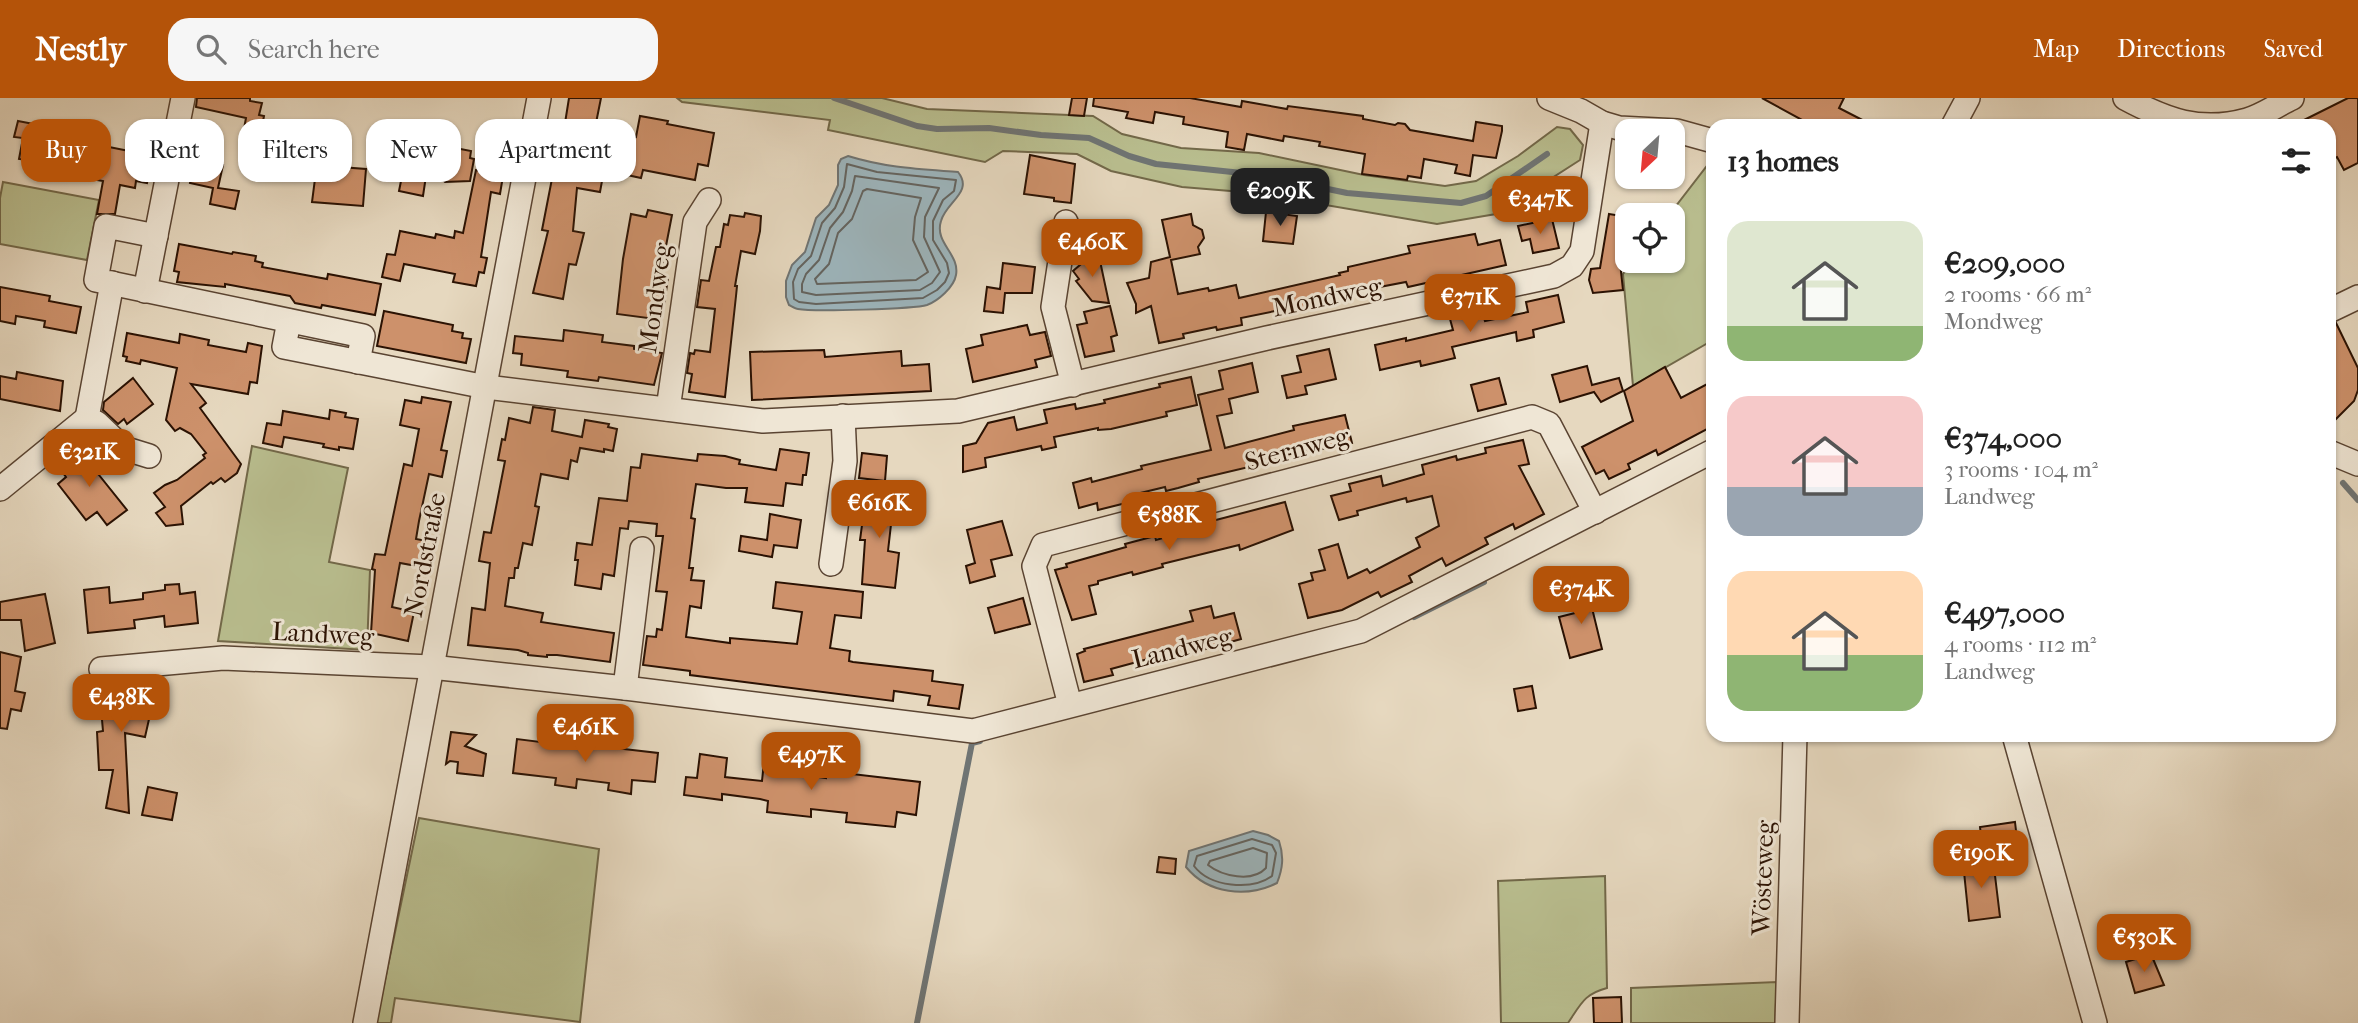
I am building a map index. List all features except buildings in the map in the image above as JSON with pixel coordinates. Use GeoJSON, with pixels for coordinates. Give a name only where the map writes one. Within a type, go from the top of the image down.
{"type":"FeatureCollection","features":[{"type":"Feature","properties":{"kind":"street"},"geometry":{"type":"LineString","coordinates":[[156,236],[106,226],[96,280],[145,291],[156,236],[183,98]]}},
{"type":"Feature","properties":{"kind":"street","name":"Nordstraße"},"geometry":{"type":"LineString","coordinates":[[365,1023],[539,98]]}},
{"type":"Feature","properties":{"kind":"street"},"geometry":{"type":"LineString","coordinates":[[1549,98],[1602,123],[1619,128],[1677,131],[1706,139]]}},
{"type":"Feature","properties":{"kind":"street"},"geometry":{"type":"LineString","coordinates":[[1957,119],[1968,98]]}},
{"type":"Feature","properties":{"kind":"street"},"geometry":{"type":"LineString","coordinates":[[2126,98],[2170,119]]}},
{"type":"Feature","properties":{"kind":"street"},"geometry":{"type":"LineString","coordinates":[[2251,119],[2291,98]]}},
{"type":"Feature","properties":{"kind":"street","name":"Mondweg"},"geometry":{"type":"LineString","coordinates":[[145,291],[289,321],[284,347],[486,387],[763,421],[958,411],[1267,338],[1554,276],[1572,265],[1582,251],[1602,123]]}},
{"type":"Feature","properties":{"kind":"street","name":"Mondweg"},"geometry":{"type":"LineString","coordinates":[[667,409],[695,222],[709,200]]}},
{"type":"Feature","properties":{"kind":"street"},"geometry":{"type":"LineString","coordinates":[[1066,222],[1053,307],[1073,385]]}},
{"type":"Feature","properties":{"kind":"street"},"geometry":{"type":"LineString","coordinates":[[0,489],[87,418],[112,284]]}},
{"type":"Feature","properties":{"kind":"street"},"geometry":{"type":"LineString","coordinates":[[2336,308],[2358,297]]}},
{"type":"Feature","properties":{"kind":"street"},"geometry":{"type":"LineString","coordinates":[[831,564],[845,461],[843,416]]}},
{"type":"Feature","properties":{"kind":"street","name":"Sternweg"},"geometry":{"type":"LineString","coordinates":[[1070,705],[1034,566],[1042,545],[1532,417],[1549,424],[1595,512]]}},
{"type":"Feature","properties":{"kind":"street"},"geometry":{"type":"LineString","coordinates":[[87,418],[97,423],[123,448],[149,456]]}},
{"type":"Feature","properties":{"kind":"street","name":"Landweg"},"geometry":{"type":"LineString","coordinates":[[101,669],[223,657],[431,667],[625,688],[973,732],[1361,631],[1706,455]]}},
{"type":"Feature","properties":{"kind":"street"},"geometry":{"type":"LineString","coordinates":[[2336,455],[2358,464]]}},
{"type":"Feature","properties":{"kind":"street"},"geometry":{"type":"LineString","coordinates":[[625,688],[642,549]]}},
{"type":"Feature","properties":{"kind":"street","name":"Wösteweg"},"geometry":{"type":"LineString","coordinates":[[1787,1023],[1795,742]]}},
{"type":"Feature","properties":{"kind":"street"},"geometry":{"type":"LineString","coordinates":[[2016,742],[2095,1023]]}},
{"type":"Feature","properties":{"kind":"green space"},"geometry":{"type":"Polygon","coordinates":[[[677,98],[882,98],[927,109],[1093,116],[1122,134],[1181,148],[1259,153],[1364,175],[1445,186],[1476,181],[1518,156],[1557,127],[1570,129],[1583,145],[1580,160],[1496,214],[1437,224],[1255,193],[1182,187],[1111,171],[1077,154],[1003,151],[985,162],[828,130],[830,120],[682,102],[677,98]]]}},
{"type":"Feature","properties":{"kind":"green space"},"geometry":{"type":"Polygon","coordinates":[[[1706,167],[1706,344],[1633,386],[1623,274],[1685,273],[1685,203],[1678,203],[1706,167]]]}},
{"type":"Feature","properties":{"kind":"green space"},"geometry":{"type":"Polygon","coordinates":[[[3,182],[99,200],[87,260],[0,244],[0,198],[3,182]]]}},
{"type":"Feature","properties":{"kind":"green space"},"geometry":{"type":"Polygon","coordinates":[[[252,446],[348,468],[329,562],[370,570],[367,650],[218,641],[252,446]]]}},
{"type":"Feature","properties":{"kind":"green space"},"geometry":{"type":"Polygon","coordinates":[[[419,818],[599,849],[580,1022],[395,998],[391,1023],[376,1023],[419,818]]]}},
{"type":"Feature","properties":{"kind":"green space"},"geometry":{"type":"Polygon","coordinates":[[[1605,876],[1607,988],[1588,997],[1568,1023],[1501,1023],[1498,881],[1605,876]]]}},
{"type":"Feature","properties":{"kind":"green space"},"geometry":{"type":"Polygon","coordinates":[[[1777,982],[1775,1023],[1631,1023],[1631,988],[1777,982]]]}},
{"type":"Feature","properties":{"kind":"water"},"geometry":{"type":"Polygon","coordinates":[[[848,156],[890,166],[958,172],[962,179],[961,191],[944,214],[940,229],[954,261],[955,280],[949,289],[931,303],[903,308],[842,310],[807,310],[789,305],[786,281],[792,265],[805,252],[816,218],[829,205],[838,185],[838,165],[841,159],[848,156]]]}},
{"type":"Feature","properties":{"kind":"water"},"geometry":{"type":"Polygon","coordinates":[[[1253,831],[1279,841],[1282,862],[1277,883],[1253,891],[1228,891],[1205,883],[1186,867],[1189,851],[1253,831]]]}},
{"type":"Feature","properties":{"kind":"waterway"},"geometry":{"type":"LineString","coordinates":[[834,98],[917,126],[937,129],[989,128],[1089,138],[1129,156],[1156,164],[1261,175],[1347,193],[1461,203],[1486,196],[1547,154]]}},
{"type":"Feature","properties":{"kind":"waterway"},"geometry":{"type":"LineString","coordinates":[[2343,483],[2358,500]]}},
{"type":"Feature","properties":{"kind":"waterway"},"geometry":{"type":"LineString","coordinates":[[1414,617],[1484,582]]}},
{"type":"Feature","properties":{"kind":"waterway"},"geometry":{"type":"LineString","coordinates":[[917,1023],[972,743],[980,741]]}}]}
